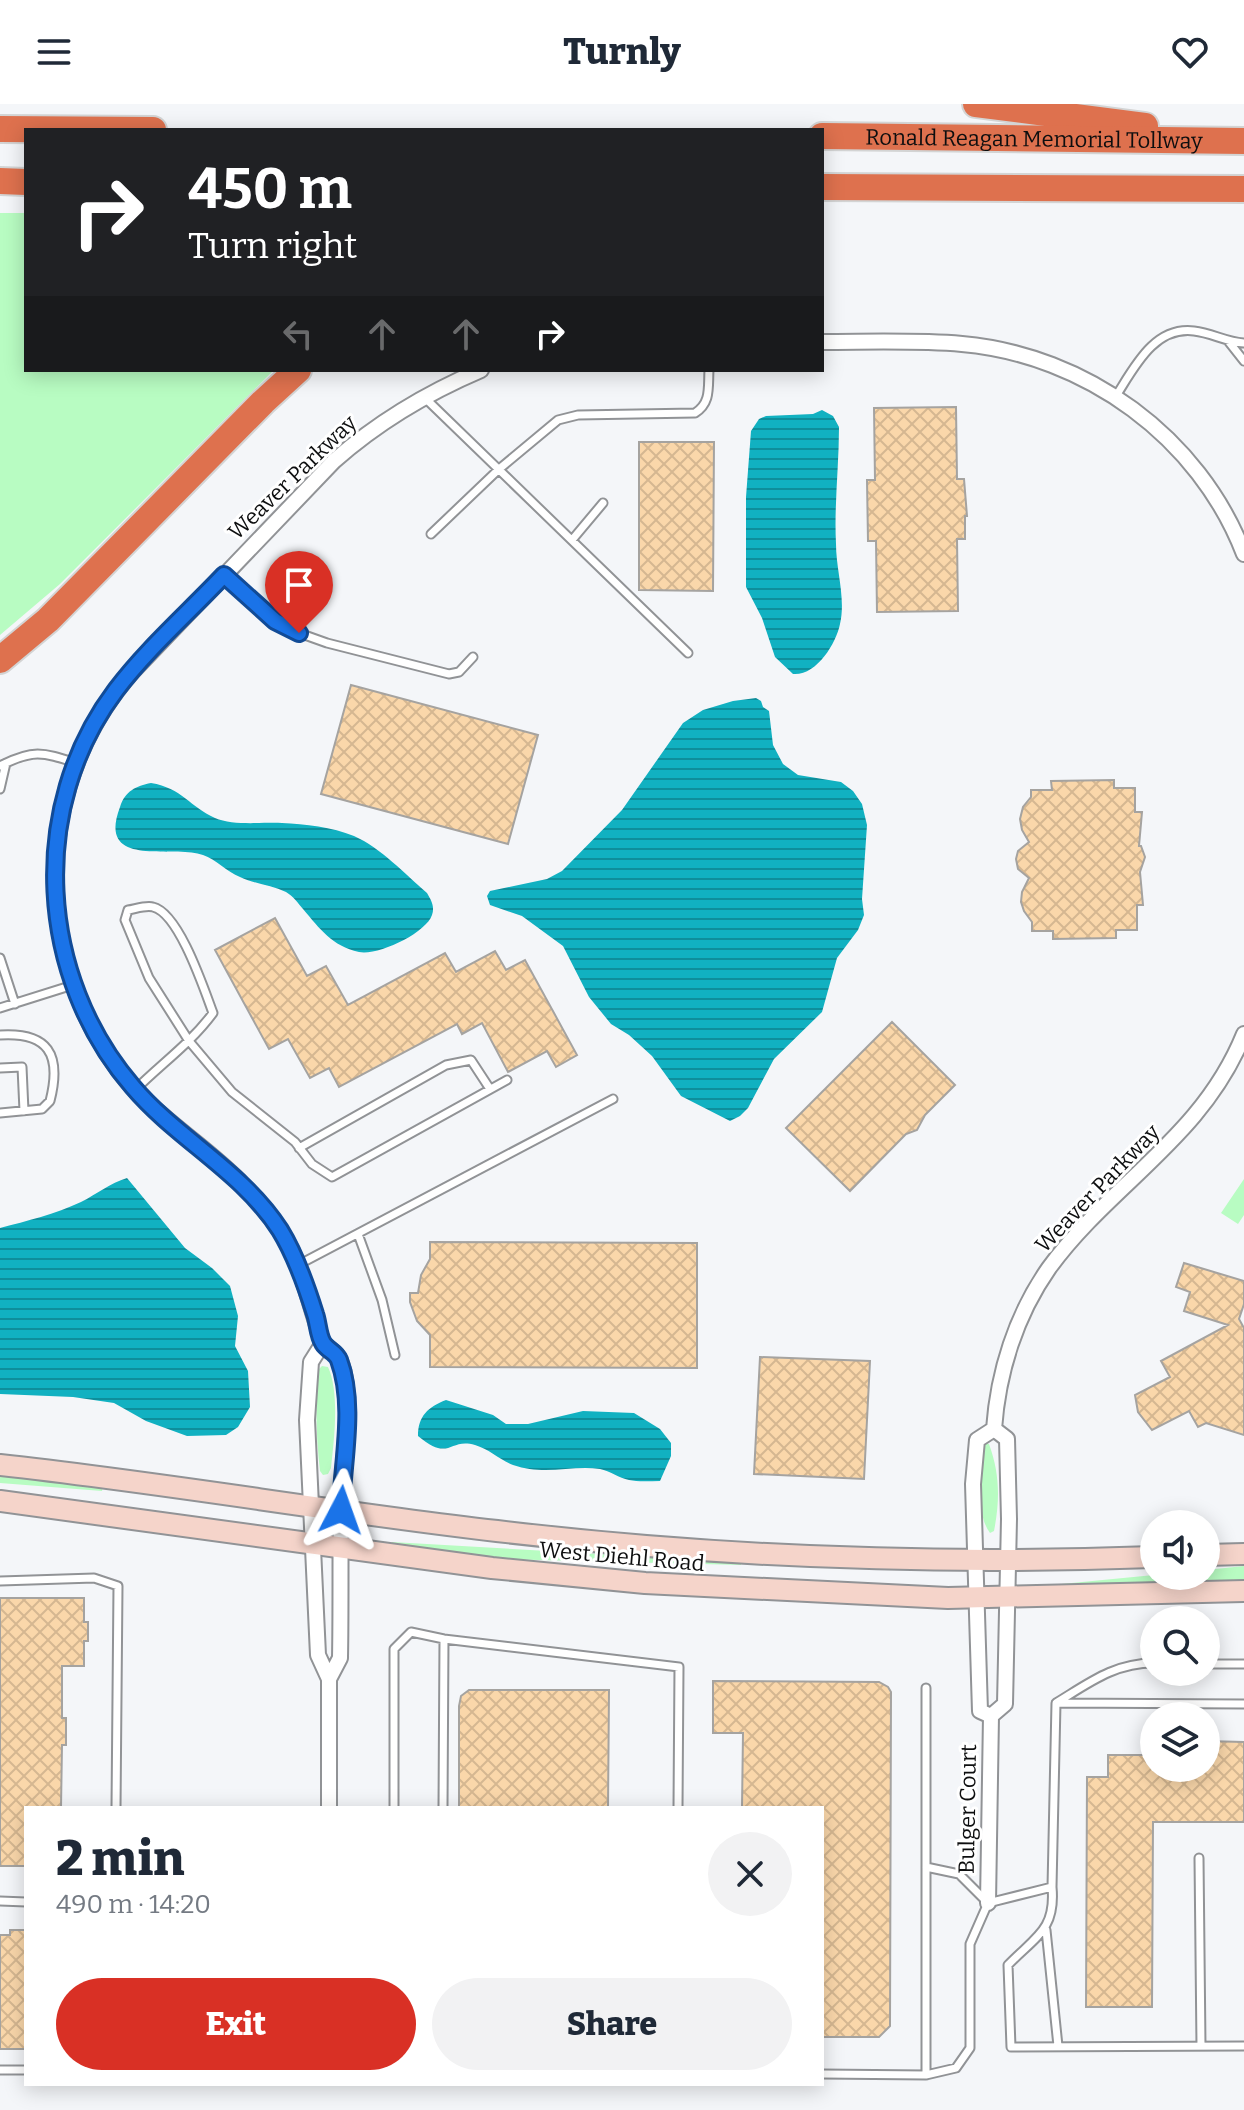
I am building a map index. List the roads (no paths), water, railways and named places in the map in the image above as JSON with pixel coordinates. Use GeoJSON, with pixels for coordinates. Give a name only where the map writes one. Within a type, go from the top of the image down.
{"type":"FeatureCollection","features":[{"type":"Feature","properties":{"kind":"highway"},"geometry":{"type":"LineString","coordinates":[[976,104],[1244,140]]}},
{"type":"Feature","properties":{"kind":"highway"},"geometry":{"type":"LineString","coordinates":[[0,129],[24,129]]}},
{"type":"Feature","properties":{"kind":"highway","name":"Ronald Reagan Memorial Tollway"},"geometry":{"type":"LineString","coordinates":[[824,136],[1244,140]]}},
{"type":"Feature","properties":{"kind":"highway"},"geometry":{"type":"LineString","coordinates":[[0,181],[24,182]]}},
{"type":"Feature","properties":{"kind":"highway"},"geometry":{"type":"LineString","coordinates":[[824,187],[1244,189]]}},
{"type":"Feature","properties":{"kind":"highway"},"geometry":{"type":"LineString","coordinates":[[824,195],[887,187]]}},
{"type":"Feature","properties":{"kind":"highway"},"geometry":{"type":"LineString","coordinates":[[0,660],[48,620],[296,372]]}},
{"type":"Feature","properties":{"kind":"street"},"geometry":{"type":"LineString","coordinates":[[824,342],[948,343],[995,349],[1053,364],[1116,396],[1161,432],[1201,476],[1220,505],[1244,554]]}},
{"type":"Feature","properties":{"kind":"street","name":"Weaver Parkway"},"geometry":{"type":"LineString","coordinates":[[329,1679],[340,1658],[341,1510],[348,1442],[344,1381],[338,1357],[323,1343],[298,1265],[278,1227],[243,1184],[135,1090],[102,1047],[73,985],[61,946],[54,900],[57,831],[76,763],[116,690],[334,461],[382,422],[424,396],[477,372]]}},
{"type":"Feature","properties":{"kind":"street","name":"Weaver Parkway"},"geometry":{"type":"LineString","coordinates":[[994,1429],[996,1401],[1006,1360],[1023,1314],[1036,1290],[1079,1234],[1200,1112],[1244,1034]]}},
{"type":"Feature","properties":{"kind":"street"},"geometry":{"type":"LineString","coordinates":[[323,1343],[311,1362],[307,1420],[318,1655],[329,1679],[329,1806]]}},
{"type":"Feature","properties":{"kind":"street","name":"Weaver Parkway"},"geometry":{"type":"LineString","coordinates":[[994,1429],[1007,1439],[1007,1560]]}},
{"type":"Feature","properties":{"kind":"street","name":"Weaver Parkway"},"geometry":{"type":"LineString","coordinates":[[976,1561],[974,1460],[977,1440],[994,1429]]}},
{"type":"Feature","properties":{"kind":"street","name":"West Diehl Road"},"geometry":{"type":"LineString","coordinates":[[0,1465],[496,1531],[710,1551],[800,1557],[976,1561],[1140,1557]]}},
{"type":"Feature","properties":{"kind":"street","name":"West Diehl Road"},"geometry":{"type":"LineString","coordinates":[[0,1501],[492,1568],[645,1583],[829,1594],[977,1598],[1244,1591]]}},
{"type":"Feature","properties":{"kind":"street"},"geometry":{"type":"LineString","coordinates":[[1220,1555],[1244,1554]]}},
{"type":"Feature","properties":{"kind":"street","name":"Bulger Court"},"geometry":{"type":"LineString","coordinates":[[988,1903],[991,1716],[1005,1704],[1007,1560]]}},
{"type":"Feature","properties":{"kind":"street","name":"Bulger Court"},"geometry":{"type":"LineString","coordinates":[[976,1561],[980,1711],[991,1716]]}},
{"type":"Feature","properties":{"kind":"lane"},"geometry":{"type":"LineString","coordinates":[[1116,396],[1145,354],[1164,335],[1193,331],[1229,342],[1244,343]]}},
{"type":"Feature","properties":{"kind":"lane"},"geometry":{"type":"LineString","coordinates":[[1229,342],[1244,361]]}},
{"type":"Feature","properties":{"kind":"lane"},"geometry":{"type":"LineString","coordinates":[[431,534],[498,470],[558,420],[566,417],[695,413],[703,408],[708,396],[709,372]]}},
{"type":"Feature","properties":{"kind":"lane"},"geometry":{"type":"LineString","coordinates":[[424,396],[688,653]]}},
{"type":"Feature","properties":{"kind":"lane"},"geometry":{"type":"LineString","coordinates":[[572,540],[603,503]]}},
{"type":"Feature","properties":{"kind":"lane"},"geometry":{"type":"LineString","coordinates":[[224,575],[275,621],[327,643],[449,674],[459,672],[473,657]]}},
{"type":"Feature","properties":{"kind":"lane"},"geometry":{"type":"LineString","coordinates":[[0,789],[3,764],[16,758],[44,752],[76,763]]}},
{"type":"Feature","properties":{"kind":"lane"},"geometry":{"type":"LineString","coordinates":[[135,1090],[189,1041],[199,1033],[213,1013],[197,971],[168,916],[153,907],[128,910],[125,920],[149,978],[189,1041],[232,1092],[299,1148],[312,1164],[332,1177],[507,1080]]}},
{"type":"Feature","properties":{"kind":"lane"},"geometry":{"type":"LineString","coordinates":[[0,958],[15,1004]]}},
{"type":"Feature","properties":{"kind":"lane"},"geometry":{"type":"LineString","coordinates":[[0,1008],[73,985]]}},
{"type":"Feature","properties":{"kind":"lane"},"geometry":{"type":"LineString","coordinates":[[0,1035],[29,1035],[41,1041],[48,1048],[52,1062],[50,1101],[42,1109],[0,1113]]}},
{"type":"Feature","properties":{"kind":"lane"},"geometry":{"type":"LineString","coordinates":[[299,1148],[446,1065],[471,1060],[490,1089]]}},
{"type":"Feature","properties":{"kind":"lane"},"geometry":{"type":"LineString","coordinates":[[0,1068],[22,1067],[24,1111]]}},
{"type":"Feature","properties":{"kind":"lane"},"geometry":{"type":"LineString","coordinates":[[298,1265],[613,1099]]}},
{"type":"Feature","properties":{"kind":"lane"},"geometry":{"type":"LineString","coordinates":[[358,1234],[382,1300],[395,1355]]}},
{"type":"Feature","properties":{"kind":"lane"},"geometry":{"type":"LineString","coordinates":[[0,1581],[94,1578],[118,1586],[116,1806]]}},
{"type":"Feature","properties":{"kind":"lane"},"geometry":{"type":"LineString","coordinates":[[394,1806],[394,1649],[411,1632],[444,1639],[679,1667],[678,1806]]}},
{"type":"Feature","properties":{"kind":"lane"},"geometry":{"type":"LineString","coordinates":[[443,1806],[444,1639]]}},
{"type":"Feature","properties":{"kind":"lane"},"geometry":{"type":"LineString","coordinates":[[1056,1703],[1098,1677],[1131,1663],[1140,1663]]}},
{"type":"Feature","properties":{"kind":"lane"},"geometry":{"type":"LineString","coordinates":[[1220,1664],[1244,1664]]}},
{"type":"Feature","properties":{"kind":"lane"},"geometry":{"type":"LineString","coordinates":[[926,1688],[926,2075]]}},
{"type":"Feature","properties":{"kind":"lane"},"geometry":{"type":"LineString","coordinates":[[1056,1703],[1244,1704]]}},
{"type":"Feature","properties":{"kind":"lane"},"geometry":{"type":"LineString","coordinates":[[1056,1703],[1054,1907],[1046,1930],[1058,2046]]}},
{"type":"Feature","properties":{"kind":"lane"},"geometry":{"type":"LineString","coordinates":[[1199,1858],[1201,2046]]}},
{"type":"Feature","properties":{"kind":"lane"},"geometry":{"type":"LineString","coordinates":[[926,1867],[959,1874],[988,1903]]}},
{"type":"Feature","properties":{"kind":"lane"},"geometry":{"type":"LineString","coordinates":[[988,1903],[1052,1887]]}},
{"type":"Feature","properties":{"kind":"lane"},"geometry":{"type":"LineString","coordinates":[[0,1901],[24,1902]]}},
{"type":"Feature","properties":{"kind":"lane"},"geometry":{"type":"LineString","coordinates":[[824,2074],[926,2075],[956,2068],[970,2048],[970,1944],[988,1903]]}},
{"type":"Feature","properties":{"kind":"lane"},"geometry":{"type":"LineString","coordinates":[[1046,1930],[1008,1965],[1011,2047],[1244,2046]]}},
{"type":"Feature","properties":{"kind":"lane"},"geometry":{"type":"LineString","coordinates":[[0,2070],[24,2070]]}},
{"type":"Feature","properties":{"kind":"water"},"geometry":{"type":"Polygon","coordinates":[[[822,410],[833,416],[839,427],[836,554],[842,614],[838,632],[824,657],[809,670],[793,674],[775,657],[762,618],[746,587],[746,497],[751,431],[759,419],[766,416],[813,414],[822,410]]]}},
{"type":"Feature","properties":{"kind":"water"},"geometry":{"type":"Polygon","coordinates":[[[756,698],[769,711],[773,745],[783,764],[798,775],[841,782],[853,791],[862,804],[867,825],[862,899],[864,915],[858,930],[837,958],[822,1012],[774,1059],[748,1108],[730,1121],[681,1096],[652,1056],[629,1035],[611,1024],[589,997],[563,946],[522,916],[490,905],[487,896],[490,891],[547,879],[562,871],[622,810],[683,723],[703,710],[756,698]]]}},
{"type":"Feature","properties":{"kind":"water"},"geometry":{"type":"Polygon","coordinates":[[[151,783],[171,789],[206,814],[222,820],[309,825],[354,836],[383,854],[427,893],[433,906],[432,915],[421,929],[400,942],[378,950],[359,952],[341,946],[327,936],[286,892],[240,877],[203,855],[128,847],[119,840],[115,827],[120,807],[132,790],[151,783]]]}},
{"type":"Feature","properties":{"kind":"water"},"geometry":{"type":"Polygon","coordinates":[[[127,1178],[185,1248],[230,1286],[238,1316],[235,1346],[248,1371],[250,1407],[238,1427],[226,1435],[187,1436],[146,1421],[114,1403],[73,1397],[0,1394],[0,1228],[71,1206],[127,1178]]]}},
{"type":"Feature","properties":{"kind":"water"},"geometry":{"type":"Polygon","coordinates":[[[446,1400],[493,1415],[506,1424],[528,1424],[583,1411],[634,1413],[660,1429],[671,1443],[671,1456],[660,1481],[640,1481],[600,1469],[525,1468],[466,1443],[437,1448],[418,1436],[418,1429],[425,1413],[446,1400]]]}}]}
